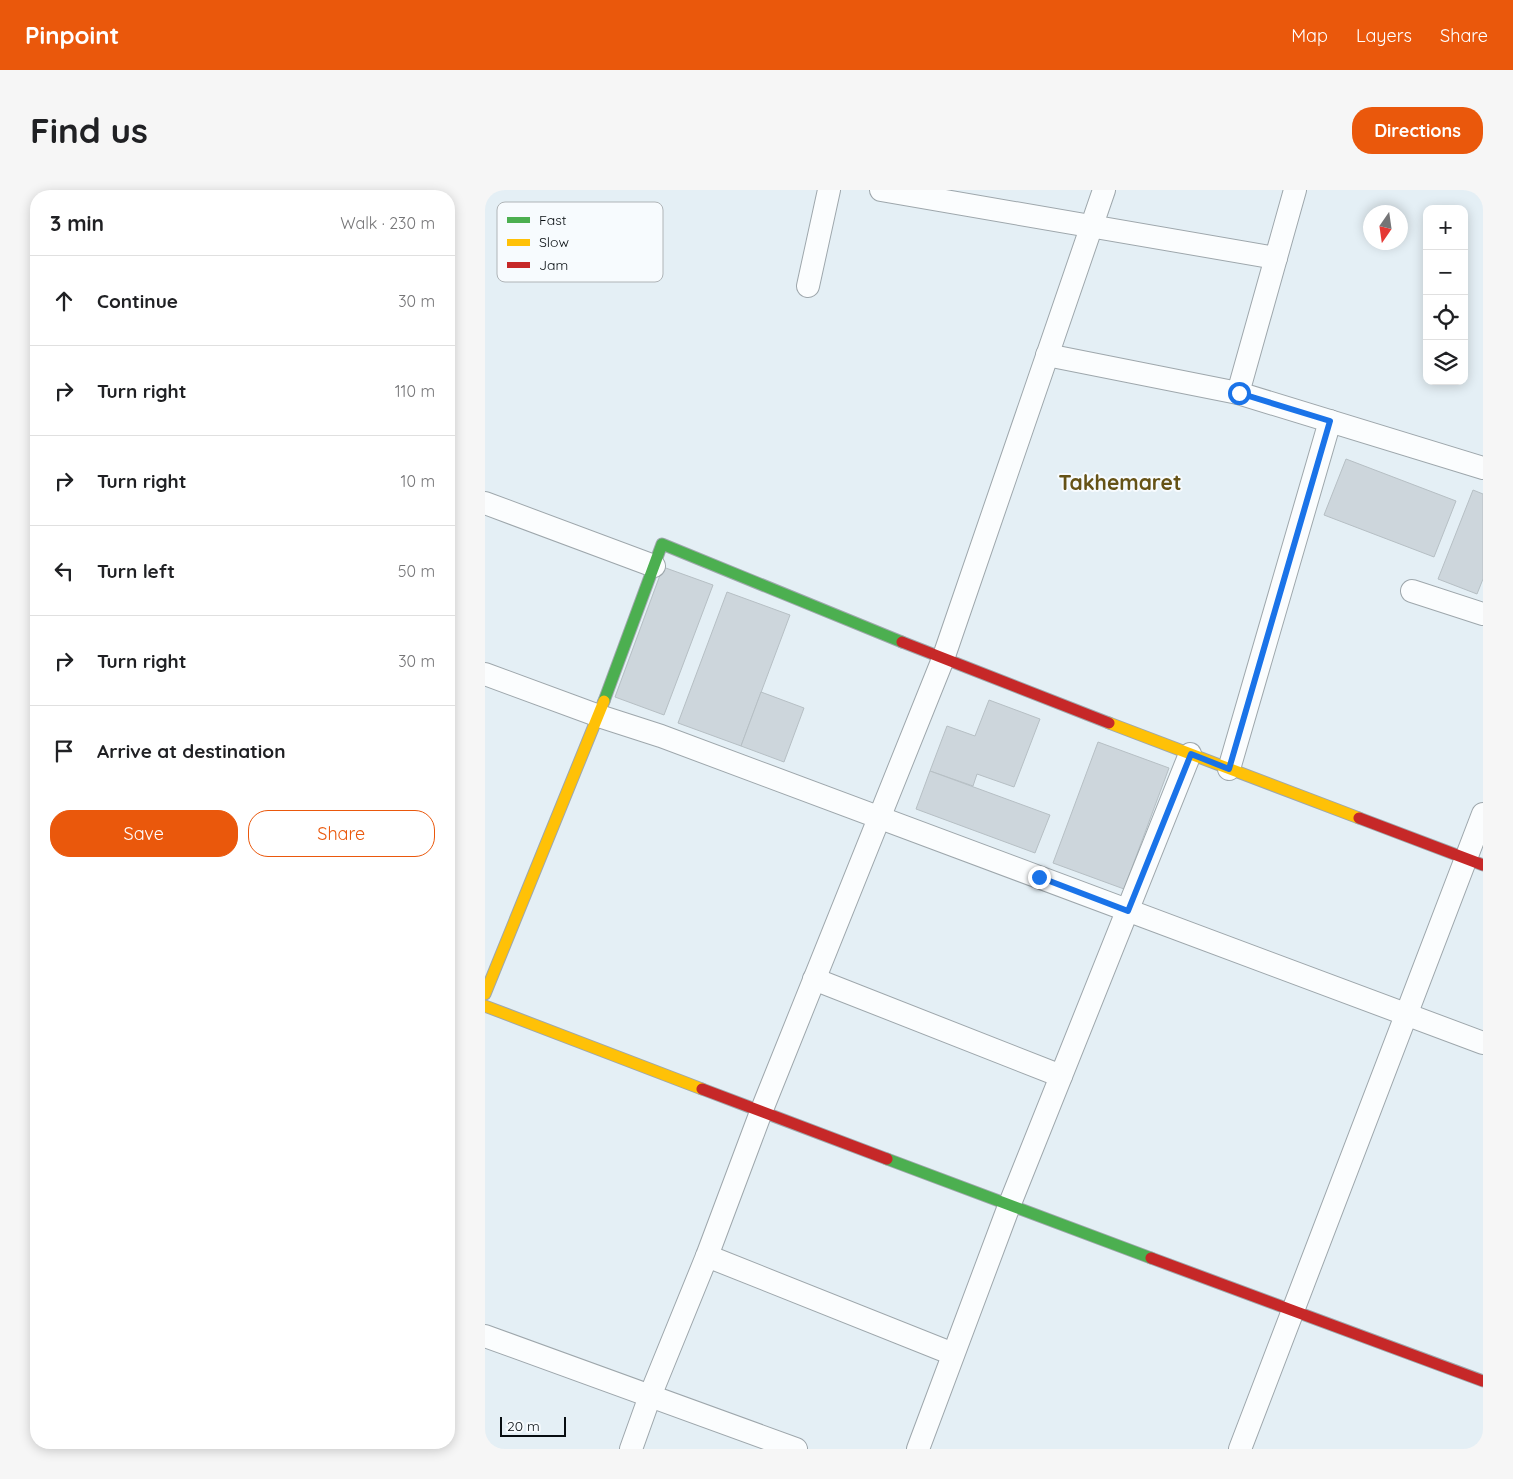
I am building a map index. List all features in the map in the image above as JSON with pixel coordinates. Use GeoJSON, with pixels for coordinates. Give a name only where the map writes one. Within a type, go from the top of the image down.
{"type":"FeatureCollection","features":[{"type":"Feature","properties":{"kind":"street"},"geometry":{"type":"LineString","coordinates":[[809,286],[829,190]]}},
{"type":"Feature","properties":{"kind":"street"},"geometry":{"type":"LineString","coordinates":[[881,190],[1276,258]]}},
{"type":"Feature","properties":{"kind":"street"},"geometry":{"type":"LineString","coordinates":[[631,1449],[761,1112],[943,659],[1103,190]]}},
{"type":"Feature","properties":{"kind":"street"},"geometry":{"type":"LineString","coordinates":[[1239,393],[1295,190]]}},
{"type":"Feature","properties":{"kind":"street"},"geometry":{"type":"LineString","coordinates":[[1047,355],[1239,393],[1483,468]]}},
{"type":"Feature","properties":{"kind":"street"},"geometry":{"type":"LineString","coordinates":[[1229,769],[1330,421]]}},
{"type":"Feature","properties":{"kind":"street"},"geometry":{"type":"LineString","coordinates":[[485,503],[655,566]]}},
{"type":"Feature","properties":{"kind":"street"},"geometry":{"type":"LineString","coordinates":[[485,994],[599,716],[662,544],[943,659],[1475,862]]}},
{"type":"Feature","properties":{"kind":"street"},"geometry":{"type":"LineString","coordinates":[[1412,591],[1483,614]]}},
{"type":"Feature","properties":{"kind":"street"},"geometry":{"type":"LineString","coordinates":[[485,674],[599,716],[661,736],[1483,1043]]}},
{"type":"Feature","properties":{"kind":"street"},"geometry":{"type":"LineString","coordinates":[[918,1449],[1009,1206],[1191,754]]}},
{"type":"Feature","properties":{"kind":"street"},"geometry":{"type":"LineString","coordinates":[[1240,1449],[1406,1014],[1475,862],[1483,814]]}},
{"type":"Feature","properties":{"kind":"street"},"geometry":{"type":"LineString","coordinates":[[814,979],[1061,1076]]}},
{"type":"Feature","properties":{"kind":"street"},"geometry":{"type":"LineString","coordinates":[[485,1006],[1009,1206],[1483,1381]]}},
{"type":"Feature","properties":{"kind":"street"},"geometry":{"type":"LineString","coordinates":[[707,1256],[953,1354]]}},
{"type":"Feature","properties":{"kind":"street"},"geometry":{"type":"LineString","coordinates":[[485,1336],[796,1449]]}},
{"type":"Feature","properties":{"kind":"building"},"geometry":{"type":"Polygon","coordinates":[[[1346,459],[1456,501],[1434,557],[1324,515],[1346,459]]]}},
{"type":"Feature","properties":{"kind":"building"},"geometry":{"type":"Polygon","coordinates":[[[1473,490],[1483,494],[1483,579],[1477,594],[1438,579],[1473,490]]]}},
{"type":"Feature","properties":{"kind":"building"},"geometry":{"type":"Polygon","coordinates":[[[663,567],[713,585],[664,715],[615,697],[663,567]]]}},
{"type":"Feature","properties":{"kind":"building"},"geometry":{"type":"Polygon","coordinates":[[[727,592],[790,615],[741,746],[678,723],[727,592]]]}},
{"type":"Feature","properties":{"kind":"building"},"geometry":{"type":"Polygon","coordinates":[[[761,692],[804,708],[784,762],[741,746],[761,692]]]}},
{"type":"Feature","properties":{"kind":"building"},"geometry":{"type":"Polygon","coordinates":[[[989,700],[1040,719],[1014,787],[977,774],[973,786],[930,771],[947,726],[975,736],[989,700]]]}},
{"type":"Feature","properties":{"kind":"building"},"geometry":{"type":"Polygon","coordinates":[[[1098,742],[1169,768],[1124,889],[1053,863],[1098,742]]]}},
{"type":"Feature","properties":{"kind":"building"},"geometry":{"type":"Polygon","coordinates":[[[930,771],[1050,815],[1035,853],[916,809],[930,771]]]}},
{"type":"Feature","properties":{"kind":"traffic: fast"},"geometry":{"type":"LineString","coordinates":[[604,701],[662,544],[902,642]]}},
{"type":"Feature","properties":{"kind":"traffic: fast"},"geometry":{"type":"LineString","coordinates":[[887,1159],[1151,1258]]}},
{"type":"Feature","properties":{"kind":"traffic: slow"},"geometry":{"type":"LineString","coordinates":[[485,994],[604,701]]}},
{"type":"Feature","properties":{"kind":"traffic: slow"},"geometry":{"type":"LineString","coordinates":[[1109,723],[1359,818]]}},
{"type":"Feature","properties":{"kind":"traffic: slow"},"geometry":{"type":"LineString","coordinates":[[485,1006],[702,1089]]}},
{"type":"Feature","properties":{"kind":"traffic: jam"},"geometry":{"type":"LineString","coordinates":[[902,642],[1109,723]]}},
{"type":"Feature","properties":{"kind":"traffic: jam"},"geometry":{"type":"LineString","coordinates":[[1359,818],[1483,865]]}},
{"type":"Feature","properties":{"kind":"traffic: jam"},"geometry":{"type":"LineString","coordinates":[[702,1089],[887,1159]]}},
{"type":"Feature","properties":{"kind":"traffic: jam"},"geometry":{"type":"LineString","coordinates":[[1151,1258],[1483,1381]]}},
{"type":"Feature","properties":{"kind":"district","name":"Takhemaret"},"geometry":{"type":"Point","coordinates":[1120,482]}},
{"type":"Feature","properties":{"kind":"route"},"geometry":{"type":"LineString","coordinates":[[1039,877],[1128,911],[1191,754],[1229,769],[1330,421],[1239,393]]}}]}
